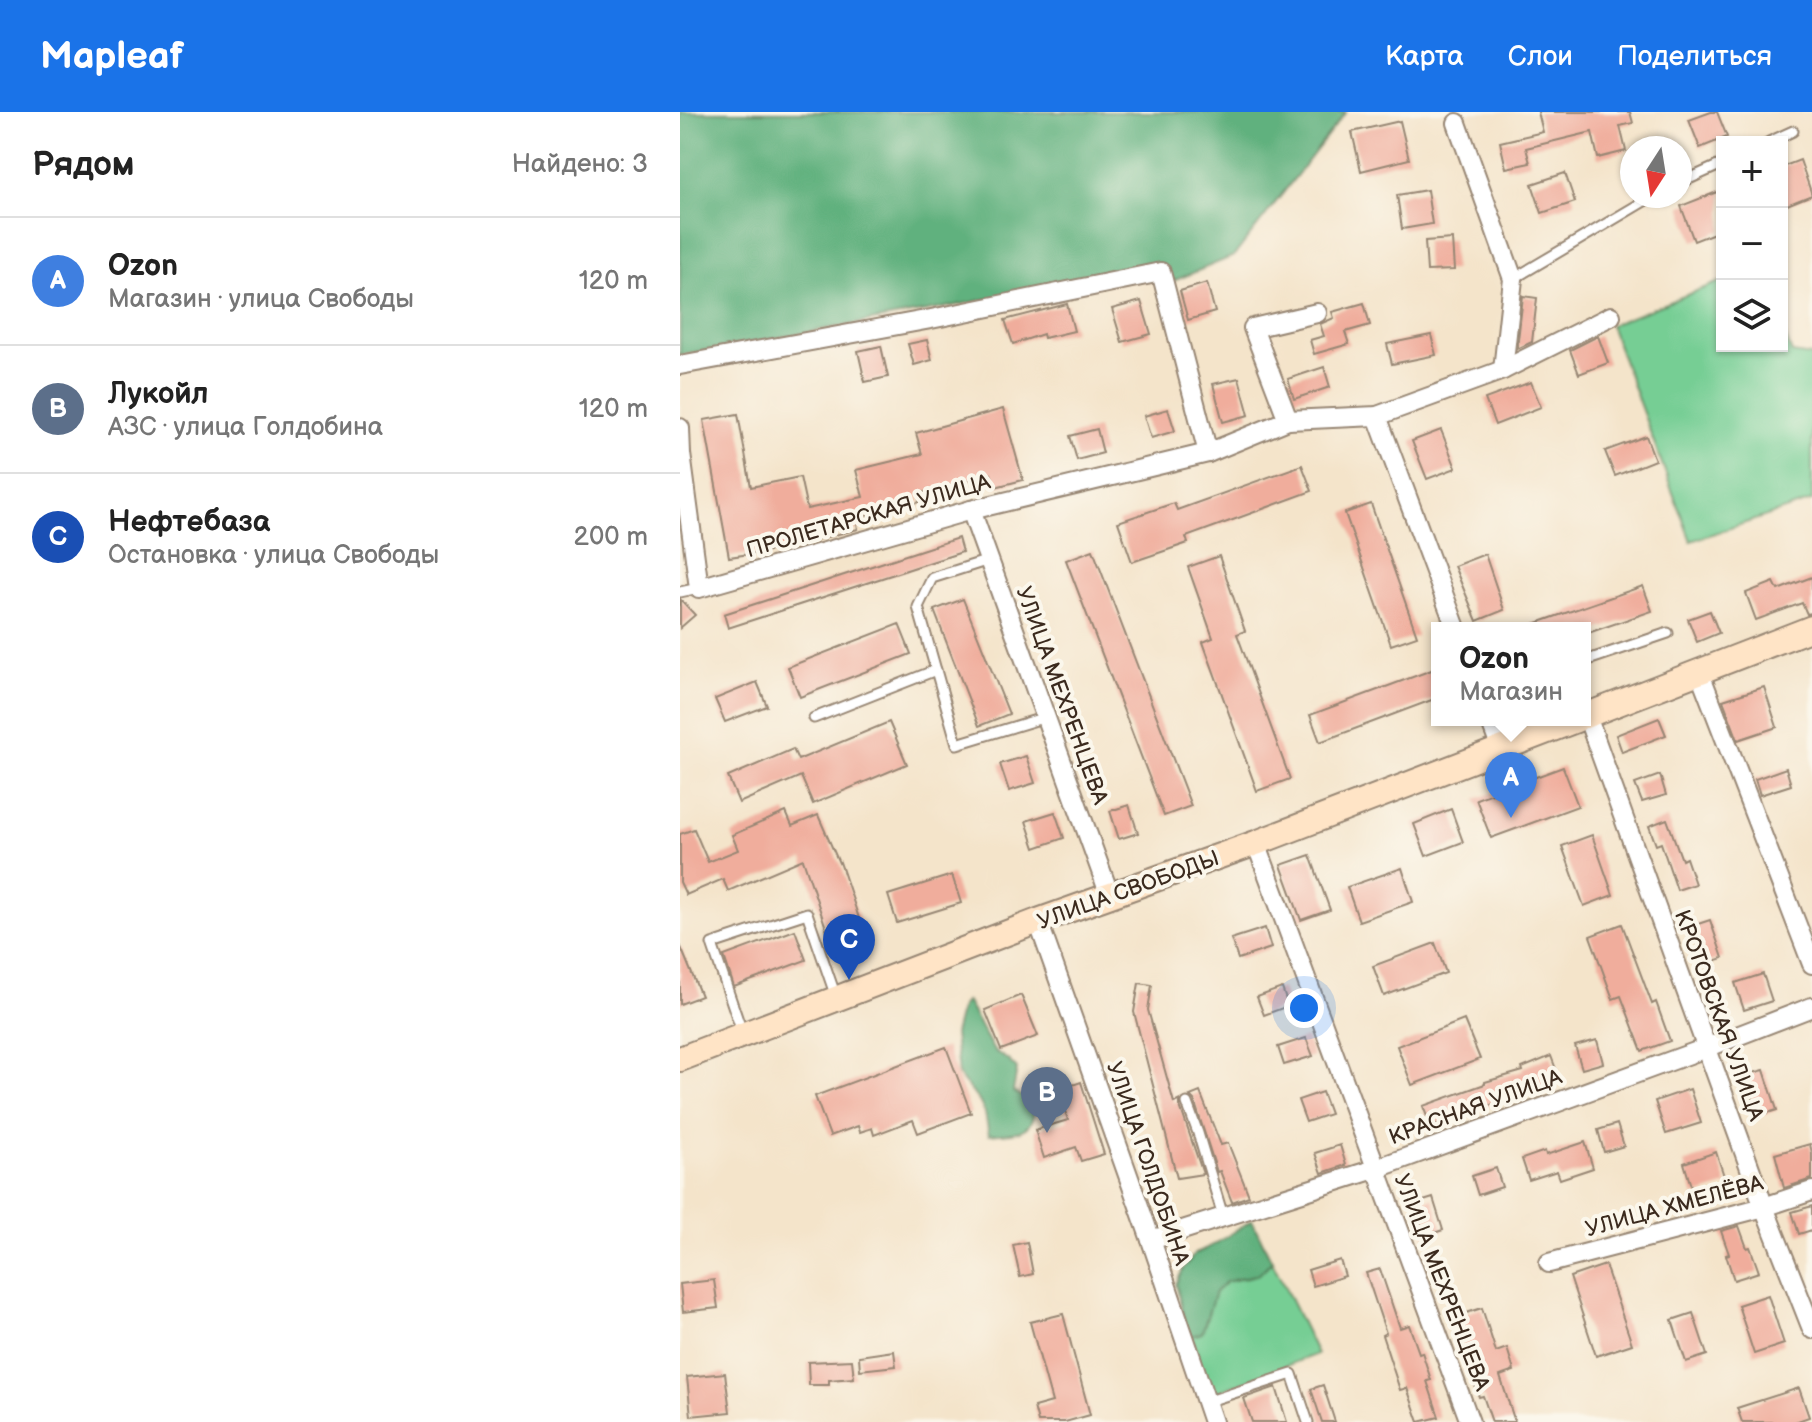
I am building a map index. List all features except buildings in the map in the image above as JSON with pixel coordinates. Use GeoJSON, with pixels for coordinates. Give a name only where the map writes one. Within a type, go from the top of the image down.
{"type":"FeatureCollection","features":[{"type":"Feature","properties":{"kind":"main road","name":"УЛИЦА СВОБОДЫ"},"geometry":{"type":"LineString","coordinates":[[1591,713],[1812,628]]}},
{"type":"Feature","properties":{"kind":"main road","name":"УЛИЦА СВОБОДЫ"},"geometry":{"type":"LineString","coordinates":[[680,1059],[1559,726]]}},
{"type":"Feature","properties":{"kind":"street"},"geometry":{"type":"LineString","coordinates":[[1457,123],[1513,279],[1503,370]]}},
{"type":"Feature","properties":{"kind":"street"},"geometry":{"type":"LineString","coordinates":[[680,365],[931,319],[1161,272],[1208,453]]}},
{"type":"Feature","properties":{"kind":"street"},"geometry":{"type":"LineString","coordinates":[[1288,420],[1253,328],[1317,313]]}},
{"type":"Feature","properties":{"kind":"street","name":"ПРОЛЕТАРСКАЯ УЛИЦА"},"geometry":{"type":"LineString","coordinates":[[699,588],[971,510],[1208,453],[1288,420],[1377,416],[1503,370],[1611,316]]}},
{"type":"Feature","properties":{"kind":"street"},"geometry":{"type":"LineString","coordinates":[[1377,416],[1454,622]]}},
{"type":"Feature","properties":{"kind":"street"},"geometry":{"type":"LineString","coordinates":[[680,428],[699,588]]}},
{"type":"Feature","properties":{"kind":"street","name":"УЛИЦА МЕХРЕНЦЕВА"},"geometry":{"type":"LineString","coordinates":[[971,510],[1110,896]]}},
{"type":"Feature","properties":{"kind":"street"},"geometry":{"type":"LineString","coordinates":[[1699,671],[1812,964]]}},
{"type":"Feature","properties":{"kind":"street"},"geometry":{"type":"LineString","coordinates":[[1492,726],[1501,749]]}},
{"type":"Feature","properties":{"kind":"street","name":"КРОТОВСКАЯ УЛИЦА"},"geometry":{"type":"LineString","coordinates":[[1585,726],[1812,1329]]}},
{"type":"Feature","properties":{"kind":"street","name":"УЛИЦА МЕХРЕНЦЕВА"},"geometry":{"type":"LineString","coordinates":[[1256,843],[1470,1422]]}},
{"type":"Feature","properties":{"kind":"street","name":"УЛИЦА ГОЛДОБИНА"},"geometry":{"type":"LineString","coordinates":[[1038,921],[1213,1422]]}},
{"type":"Feature","properties":{"kind":"street","name":"КРАСНАЯ УЛИЦА"},"geometry":{"type":"LineString","coordinates":[[1151,1240],[1375,1169],[1812,1007]]}},
{"type":"Feature","properties":{"kind":"street","name":"УЛИЦА ХМЕЛЁВА"},"geometry":{"type":"LineString","coordinates":[[1549,1263],[1764,1207],[1812,1191]]}},
{"type":"Feature","properties":{"kind":"lane"},"geometry":{"type":"LineString","coordinates":[[1782,136],[1793,131]]}},
{"type":"Feature","properties":{"kind":"lane"},"geometry":{"type":"LineString","coordinates":[[1692,178],[1716,167]]}},
{"type":"Feature","properties":{"kind":"lane"},"geometry":{"type":"LineString","coordinates":[[1513,279],[1633,208]]}},
{"type":"Feature","properties":{"kind":"lane"},"geometry":{"type":"LineString","coordinates":[[989,560],[932,578],[918,607],[957,744],[1046,717]]}},
{"type":"Feature","properties":{"kind":"lane"},"geometry":{"type":"LineString","coordinates":[[680,592],[699,588]]}},
{"type":"Feature","properties":{"kind":"lane"},"geometry":{"type":"LineString","coordinates":[[1591,659],[1668,633]]}},
{"type":"Feature","properties":{"kind":"lane"},"geometry":{"type":"LineString","coordinates":[[814,718],[936,670]]}},
{"type":"Feature","properties":{"kind":"lane"},"geometry":{"type":"LineString","coordinates":[[743,1035],[712,944],[807,913],[837,999]]}},
{"type":"Feature","properties":{"kind":"lane"},"geometry":{"type":"LineString","coordinates":[[1187,1103],[1223,1216]]}},
{"type":"Feature","properties":{"kind":"lane"},"geometry":{"type":"LineString","coordinates":[[1206,1402],[1292,1374],[1308,1422]]}},
{"type":"Feature","properties":{"kind":"green space"},"geometry":{"type":"Polygon","coordinates":[[[680,112],[1346,112],[1234,256],[1171,282],[1158,265],[928,311],[680,355],[680,112]]]}},
{"type":"Feature","properties":{"kind":"green space"},"geometry":{"type":"Polygon","coordinates":[[[1716,283],[1716,352],[1788,352],[1788,343],[1792,353],[1812,356],[1812,501],[1691,541],[1610,325],[1716,283]]]}},
{"type":"Feature","properties":{"kind":"green space"},"geometry":{"type":"Polygon","coordinates":[[[966,1001],[994,1051],[1017,1069],[1013,1092],[1035,1103],[1031,1122],[1022,1130],[989,1135],[979,1101],[958,1075],[954,1034],[961,1007],[966,1001]]]}},
{"type":"Feature","properties":{"kind":"green space"},"geometry":{"type":"Polygon","coordinates":[[[1252,1220],[1272,1261],[1259,1274],[1226,1282],[1215,1292],[1202,1333],[1192,1336],[1186,1328],[1176,1284],[1183,1269],[1195,1254],[1252,1220]]]}},
{"type":"Feature","properties":{"kind":"green space"},"geometry":{"type":"Polygon","coordinates":[[[1272,1261],[1317,1354],[1209,1395],[1192,1336],[1208,1311],[1215,1292],[1226,1282],[1259,1274],[1272,1261]]]}},
{"type":"Feature","properties":{"kind":"place","name":"Ozon"},"geometry":{"type":"Point","coordinates":[1511,818]}},
{"type":"Feature","properties":{"kind":"place","name":"Нефтебаза"},"geometry":{"type":"Point","coordinates":[849,980]}},
{"type":"Feature","properties":{"kind":"place","name":"Лукойл"},"geometry":{"type":"Point","coordinates":[1047,1133]}}]}
